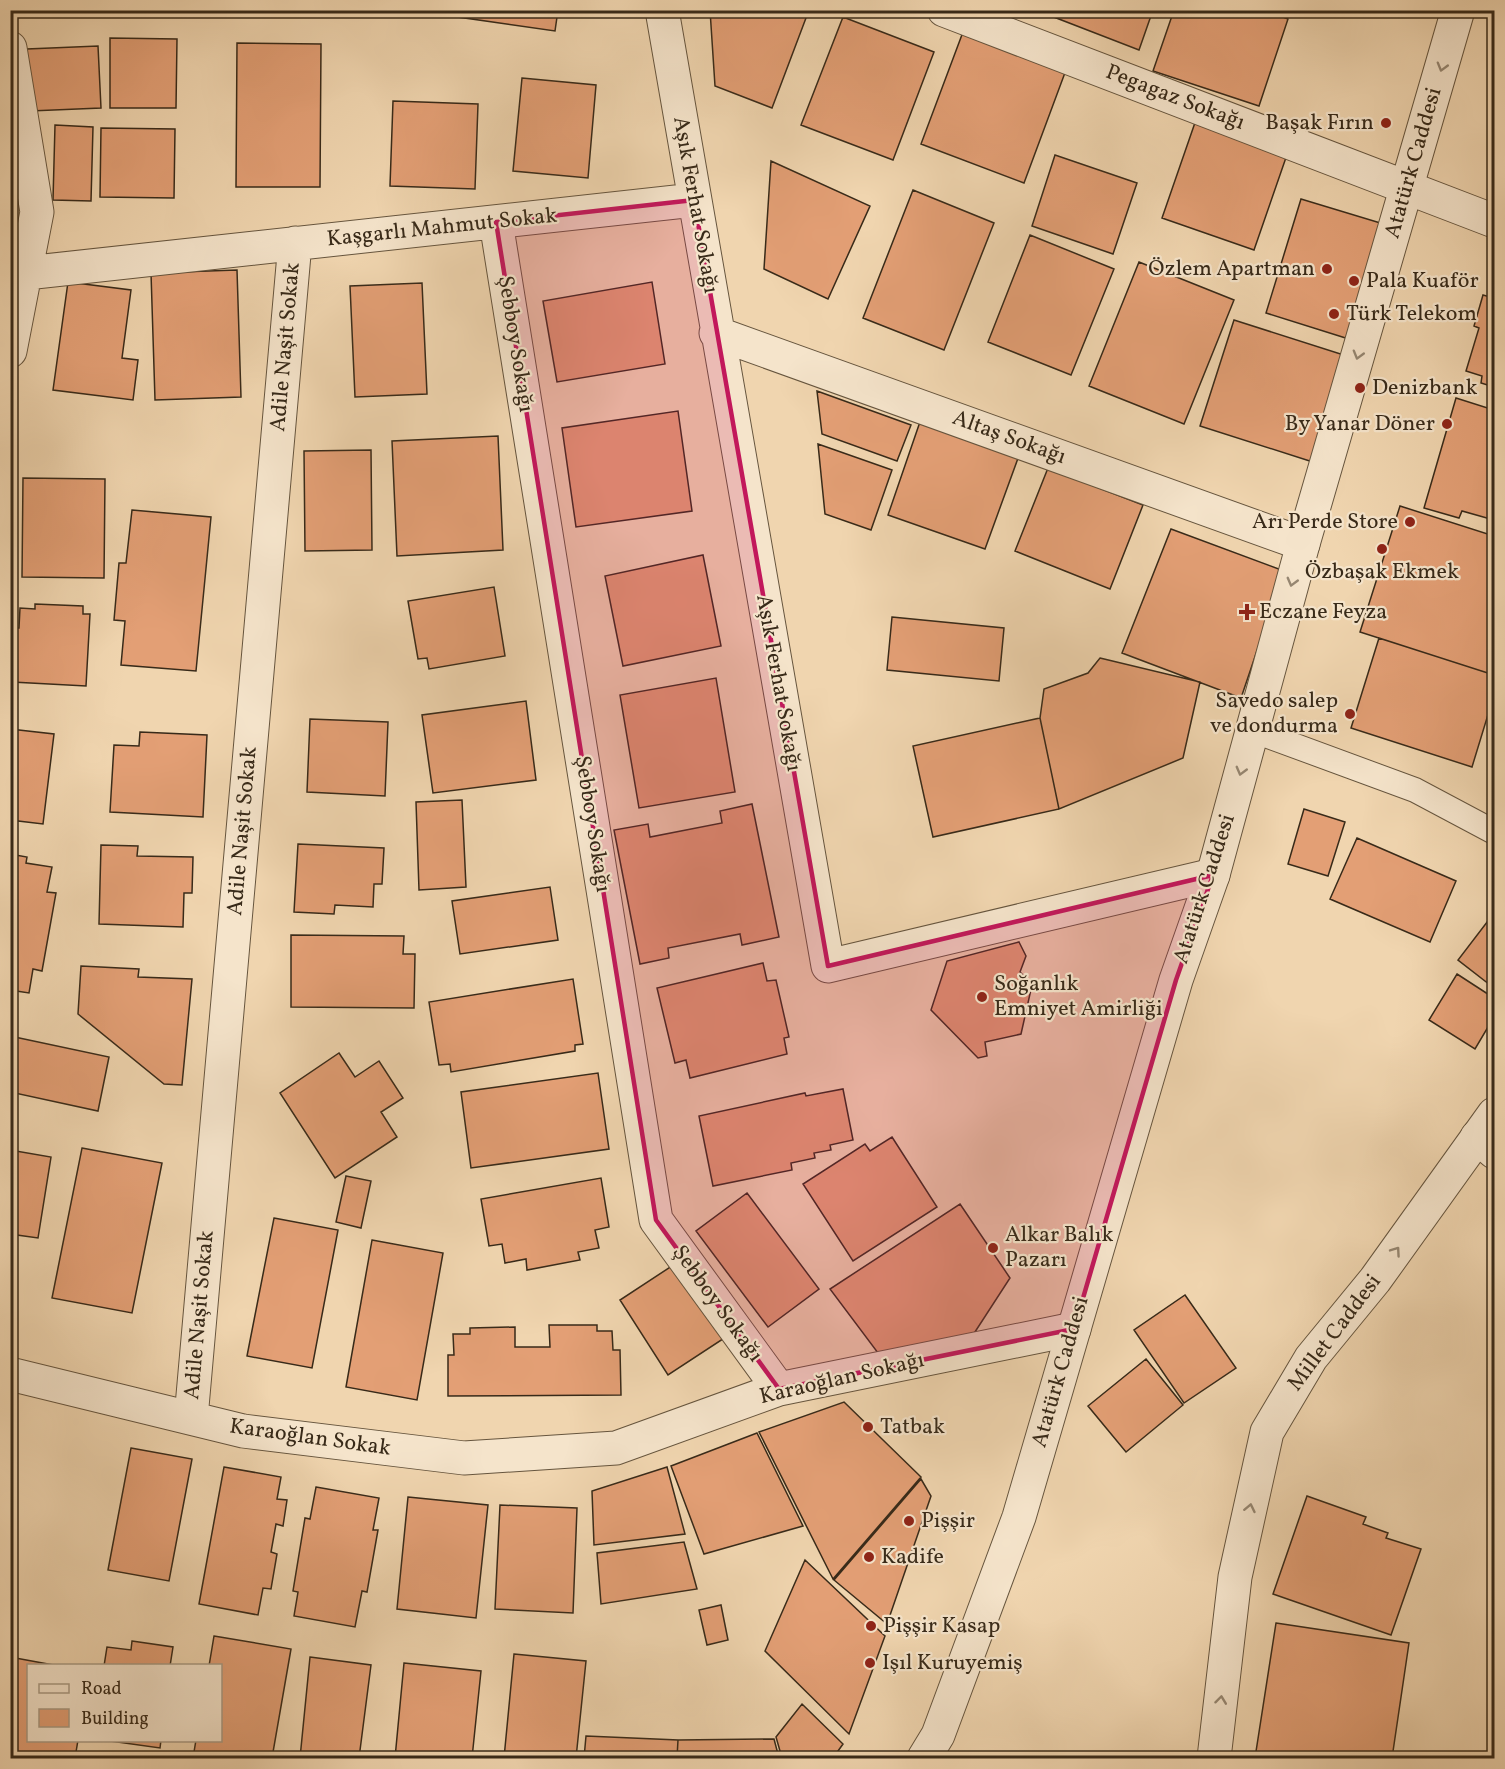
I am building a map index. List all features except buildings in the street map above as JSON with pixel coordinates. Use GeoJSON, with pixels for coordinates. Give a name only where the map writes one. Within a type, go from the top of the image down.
{"type":"FeatureCollection","features":[{"type":"Feature","properties":{"kind":"street","name":"Aşık Ferhat Sokağı"},"geometry":{"type":"LineString","coordinates":[[662,10],[716,333],[828,966],[1213,875]]}},
{"type":"Feature","properties":{"kind":"street","name":"Pegagaz Sokağı"},"geometry":{"type":"LineString","coordinates":[[944,10],[1494,221]]}},
{"type":"Feature","properties":{"kind":"street","name":"Atatürk Caddesi"},"geometry":{"type":"LineString","coordinates":[[924,1758],[938,1735],[1019,1517],[1176,980],[1213,875],[1303,544],[1458,10]]}},
{"type":"Feature","properties":{"kind":"street"},"geometry":{"type":"LineString","coordinates":[[10,48],[37,212],[18,272],[10,351]]}},
{"type":"Feature","properties":{"kind":"street","name":"Kaşgarlı Mahmut Sokak"},"geometry":{"type":"LineString","coordinates":[[18,272],[694,200]]}},
{"type":"Feature","properties":{"kind":"street","name":"Şebboy Sokağı"},"geometry":{"type":"LineString","coordinates":[[496,222],[656,1220],[779,1389]]}},
{"type":"Feature","properties":{"kind":"street","name":"Adile Naşit Sokak"},"geometry":{"type":"LineString","coordinates":[[191,1418],[296,243]]}},
{"type":"Feature","properties":{"kind":"street","name":"Altaş Sokağı"},"geometry":{"type":"LineString","coordinates":[[716,333],[1303,544]]}},
{"type":"Feature","properties":{"kind":"street","name":"Millet Caddesi"},"geometry":{"type":"LineString","coordinates":[[1214,1758],[1235,1577],[1267,1432],[1311,1358],[1489,1134]]}},
{"type":"Feature","properties":{"kind":"street","name":"Karaoğlan Sokağı"},"geometry":{"type":"LineString","coordinates":[[615,1448],[779,1389],[1074,1329]]}},
{"type":"Feature","properties":{"kind":"street","name":"Karaoğlan Sokak"},"geometry":{"type":"LineString","coordinates":[[10,1374],[243,1431],[464,1458],[615,1448]]}},
{"type":"Feature","properties":{"kind":"lane"},"geometry":{"type":"LineString","coordinates":[[1252,730],[1415,790],[1494,832]]}},
{"type":"Feature","properties":{"kind":"highlighted area"},"geometry":{"type":"Polygon","coordinates":[[[694,200],[828,966],[1213,875],[1176,980],[1074,1329],[779,1389],[656,1220],[496,222],[694,200]]]}},
{"type":"Feature","properties":{"kind":"place","name":"Başak Fırın"},"geometry":{"type":"Point","coordinates":[1386,123]}},
{"type":"Feature","properties":{"kind":"place","name":"Özlem Apartman"},"geometry":{"type":"Point","coordinates":[1327,269]}},
{"type":"Feature","properties":{"kind":"place","name":"Pala Kuaför"},"geometry":{"type":"Point","coordinates":[1354,281]}},
{"type":"Feature","properties":{"kind":"place","name":"Türk Telekom"},"geometry":{"type":"Point","coordinates":[1334,314]}},
{"type":"Feature","properties":{"kind":"place","name":"Denizbank"},"geometry":{"type":"Point","coordinates":[1360,388]}},
{"type":"Feature","properties":{"kind":"place","name":"By Yanar Döner"},"geometry":{"type":"Point","coordinates":[1447,424]}},
{"type":"Feature","properties":{"kind":"place","name":"Arı Perde Store"},"geometry":{"type":"Point","coordinates":[1410,522]}},
{"type":"Feature","properties":{"kind":"place","name":"Özbaşak Ekmek"},"geometry":{"type":"Point","coordinates":[1382,549]}},
{"type":"Feature","properties":{"kind":"place","name":"Eczane Feyza"},"geometry":{"type":"Point","coordinates":[1247,612]}},
{"type":"Feature","properties":{"kind":"place","name":"Savedo salep ve dondurma"},"geometry":{"type":"Point","coordinates":[1350,714]}},
{"type":"Feature","properties":{"kind":"place","name":"Soğanlık Emniyet Amirliği"},"geometry":{"type":"Point","coordinates":[982,997]}},
{"type":"Feature","properties":{"kind":"place","name":"Alkar Balık Pazarı"},"geometry":{"type":"Point","coordinates":[993,1248]}},
{"type":"Feature","properties":{"kind":"place","name":"Tatbak"},"geometry":{"type":"Point","coordinates":[868,1427]}},
{"type":"Feature","properties":{"kind":"place","name":"Pişşir"},"geometry":{"type":"Point","coordinates":[909,1521]}},
{"type":"Feature","properties":{"kind":"place","name":"Kadife"},"geometry":{"type":"Point","coordinates":[869,1557]}},
{"type":"Feature","properties":{"kind":"place","name":"Pişşir Kasap"},"geometry":{"type":"Point","coordinates":[871,1626]}},
{"type":"Feature","properties":{"kind":"place","name":"Işıl Kuruyemiş"},"geometry":{"type":"Point","coordinates":[870,1663]}}]}
